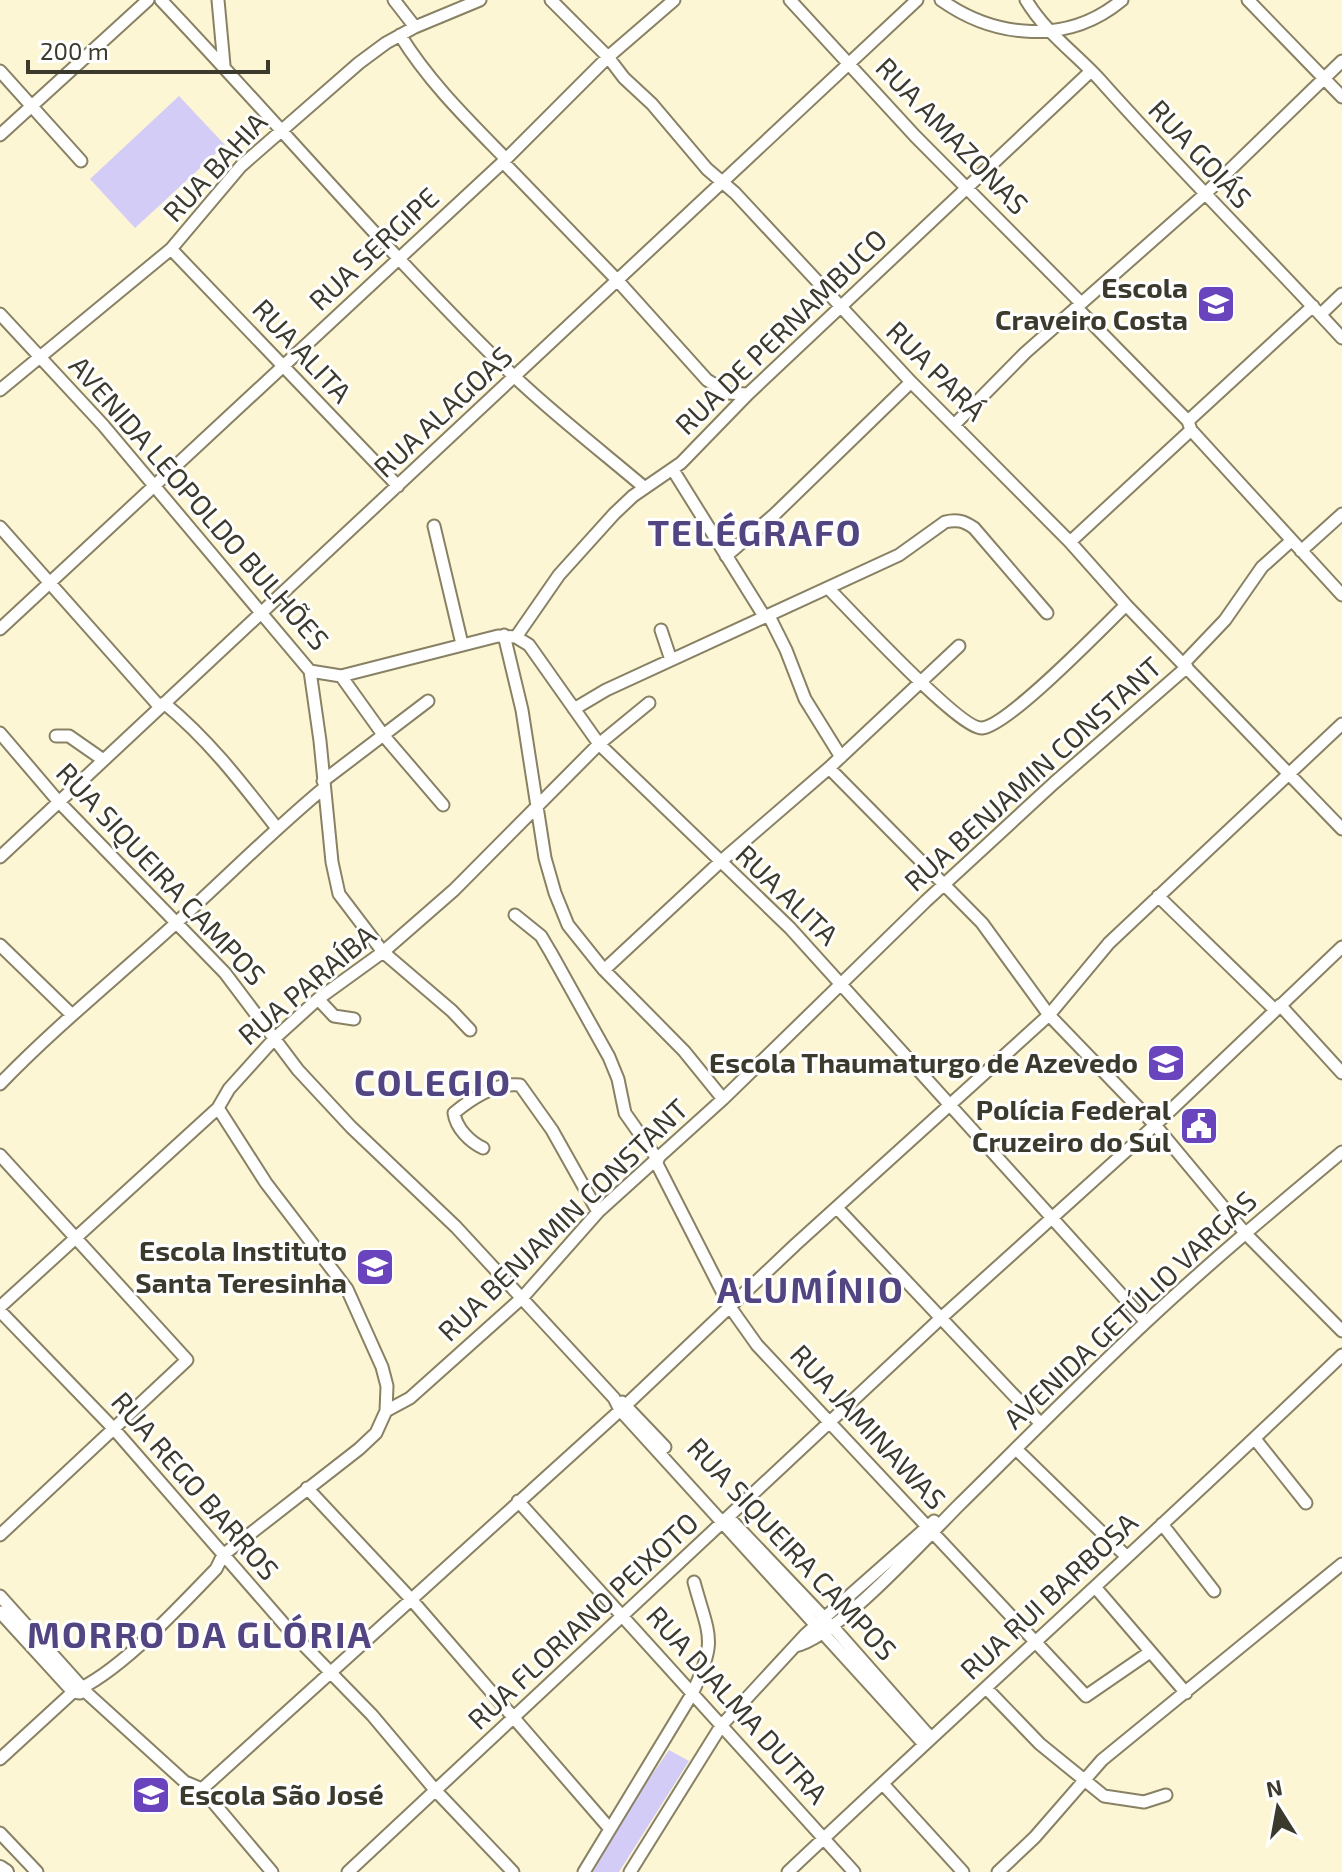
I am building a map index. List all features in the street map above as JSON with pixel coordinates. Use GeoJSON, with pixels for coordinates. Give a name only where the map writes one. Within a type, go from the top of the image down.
{"type":"FeatureCollection","features":[{"type":"Feature","properties":{"kind":"main road"},"geometry":{"type":"LineString","coordinates":[[0,1868],[6,1872]]}},
{"type":"Feature","properties":{"kind":"street"},"geometry":{"type":"LineString","coordinates":[[0,135],[148,0]]}},
{"type":"Feature","properties":{"kind":"street"},"geometry":{"type":"LineString","coordinates":[[161,0],[492,356],[645,488]]}},
{"type":"Feature","properties":{"kind":"street"},"geometry":{"type":"LineString","coordinates":[[218,0],[224,66]]}},
{"type":"Feature","properties":{"kind":"street"},"geometry":{"type":"LineString","coordinates":[[394,0],[415,27]]}},
{"type":"Feature","properties":{"kind":"street","name":"RUA BAHIA"},"geometry":{"type":"LineString","coordinates":[[0,390],[171,249],[241,166],[359,63],[415,27],[480,0]]}},
{"type":"Feature","properties":{"kind":"street","name":"RUA PARÁ"},"geometry":{"type":"LineString","coordinates":[[551,0],[652,104],[707,169],[1070,542],[1126,605],[1342,829]]}},
{"type":"Feature","properties":{"kind":"street","name":"RUA SERGIPE"},"geometry":{"type":"LineString","coordinates":[[0,629],[400,258],[608,57],[674,0]]}},
{"type":"Feature","properties":{"kind":"street","name":"RUA AMAZONAS"},"geometry":{"type":"LineString","coordinates":[[790,0],[915,136],[1079,305],[1342,595]]}},
{"type":"Feature","properties":{"kind":"street","name":"RUA ALAGOAS"},"geometry":{"type":"LineString","coordinates":[[0,857],[917,0]]}},
{"type":"Feature","properties":{"kind":"street"},"geometry":{"type":"LineString","coordinates":[[941,0],[981,24],[1016,32],[1051,33],[1095,17],[1122,0]]}},
{"type":"Feature","properties":{"kind":"street","name":"RUA GOIÁS"},"geometry":{"type":"LineString","coordinates":[[1026,0],[1051,33],[1091,71],[1204,195],[1342,338]]}},
{"type":"Feature","properties":{"kind":"street"},"geometry":{"type":"LineString","coordinates":[[1248,0],[1342,97]]}},
{"type":"Feature","properties":{"kind":"street"},"geometry":{"type":"LineString","coordinates":[[400,35],[441,93],[707,380],[728,393],[748,394]]}},
{"type":"Feature","properties":{"kind":"street"},"geometry":{"type":"LineString","coordinates":[[955,424],[1025,353],[1204,195],[1342,61]]}},
{"type":"Feature","properties":{"kind":"street"},"geometry":{"type":"LineString","coordinates":[[0,71],[81,161]]}},
{"type":"Feature","properties":{"kind":"street","name":"RUA DE PERNAMBUCO"},"geometry":{"type":"LineString","coordinates":[[510,636],[586,544],[633,496],[673,470],[840,306],[1091,71]]}},
{"type":"Feature","properties":{"kind":"street","name":"RUA ALITA"},"geometry":{"type":"LineString","coordinates":[[171,249],[211,287],[398,486]]}},
{"type":"Feature","properties":{"kind":"street"},"geometry":{"type":"LineString","coordinates":[[1070,542],[1189,426],[1317,310],[1342,294]]}},
{"type":"Feature","properties":{"kind":"street","name":"AVENIDA LEOPOLDO BULHÕES"},"geometry":{"type":"LineString","coordinates":[[0,314],[71,389],[310,671],[341,676],[384,736],[443,805]]}},
{"type":"Feature","properties":{"kind":"street"},"geometry":{"type":"LineString","coordinates":[[726,556],[775,514],[911,382]]}},
{"type":"Feature","properties":{"kind":"street"},"geometry":{"type":"LineString","coordinates":[[673,470],[766,616],[805,699],[841,757]]}},
{"type":"Feature","properties":{"kind":"street"},"geometry":{"type":"LineString","coordinates":[[1301,551],[1342,514]]}},
{"type":"Feature","properties":{"kind":"street"},"geometry":{"type":"LineString","coordinates":[[574,709],[606,690],[899,555],[945,522],[964,521],[1047,613]]}},
{"type":"Feature","properties":{"kind":"street"},"geometry":{"type":"LineString","coordinates":[[434,526],[462,644]]}},
{"type":"Feature","properties":{"kind":"street"},"geometry":{"type":"LineString","coordinates":[[0,527],[162,705],[195,728],[217,751],[276,827]]}},
{"type":"Feature","properties":{"kind":"street","name":"RUA BENJAMIN CONSTANT"},"geometry":{"type":"LineString","coordinates":[[0,1759],[145,1639],[216,1569],[223,1555],[359,1449],[376,1433],[386,1411],[410,1398],[523,1297],[598,1212],[723,1099],[943,885],[1186,665],[1225,620],[1262,567],[1291,541]]}},
{"type":"Feature","properties":{"kind":"street"},"geometry":{"type":"LineString","coordinates":[[828,588],[920,681],[964,722],[975,728],[997,723],[1014,710],[1126,605]]}},
{"type":"Feature","properties":{"kind":"street"},"geometry":{"type":"LineString","coordinates":[[661,630],[671,660]]}},
{"type":"Feature","properties":{"kind":"street"},"geometry":{"type":"LineString","coordinates":[[341,676],[462,644],[510,636],[545,858],[563,913],[581,944],[684,1051],[723,1099]]}},
{"type":"Feature","properties":{"kind":"street","name":"RUA ALITA"},"geometry":{"type":"LineString","coordinates":[[510,636],[529,645],[540,657],[599,744],[719,863],[790,928],[843,984],[1146,1322]]}},
{"type":"Feature","properties":{"kind":"street"},"geometry":{"type":"LineString","coordinates":[[604,970],[719,863],[829,768],[959,646]]}},
{"type":"Feature","properties":{"kind":"street"},"geometry":{"type":"LineString","coordinates":[[310,671],[336,884],[346,904],[383,952],[470,1030]]}},
{"type":"Feature","properties":{"kind":"street"},"geometry":{"type":"LineString","coordinates":[[0,1084],[71,1014],[176,923],[276,827],[428,701]]}},
{"type":"Feature","properties":{"kind":"street","name":"RUA PARAÍBA"},"geometry":{"type":"LineString","coordinates":[[0,1309],[75,1236],[218,1108],[229,1089],[275,1038],[318,999],[383,952],[454,890],[599,744],[649,703]]}},
{"type":"Feature","properties":{"kind":"street"},"geometry":{"type":"LineString","coordinates":[[202,1789],[1049,1015],[1109,943],[1342,724]]}},
{"type":"Feature","properties":{"kind":"street","name":"RUA SIQUEIRA CAMPOS"},"geometry":{"type":"LineString","coordinates":[[0,733],[58,801],[225,973],[298,1070],[351,1127],[456,1227],[523,1297],[926,1740]]}},
{"type":"Feature","properties":{"kind":"street"},"geometry":{"type":"LineString","coordinates":[[56,736],[69,736],[102,759]]}},
{"type":"Feature","properties":{"kind":"street"},"geometry":{"type":"LineString","coordinates":[[829,768],[982,923],[1049,1015],[1155,1125],[1245,1233],[1342,1331]]}},
{"type":"Feature","properties":{"kind":"street"},"geometry":{"type":"LineString","coordinates":[[1158,896],[1278,1007],[1342,1073]]}},
{"type":"Feature","properties":{"kind":"street","name":"RUA JAMINAWAS"},"geometry":{"type":"LineString","coordinates":[[515,915],[541,936],[609,1057],[618,1079],[625,1113],[657,1161],[730,1307],[757,1345],[1086,1696],[1150,1652]]}},
{"type":"Feature","properties":{"kind":"street"},"geometry":{"type":"LineString","coordinates":[[0,945],[71,1014]]}},
{"type":"Feature","properties":{"kind":"street","name":"RUA FLORIANO PEIXOTO"},"geometry":{"type":"LineString","coordinates":[[348,1872],[941,1318],[1155,1125],[1342,947]]}},
{"type":"Feature","properties":{"kind":"street"},"geometry":{"type":"LineString","coordinates":[[318,999],[334,1016],[354,1019]]}},
{"type":"Feature","properties":{"kind":"street"},"geometry":{"type":"LineString","coordinates":[[483,1148],[455,1122],[454,1113],[492,1089],[520,1085],[552,1130],[598,1212]]}},
{"type":"Feature","properties":{"kind":"street"},"geometry":{"type":"LineString","coordinates":[[218,1108],[266,1183],[347,1289],[382,1367],[387,1386],[386,1411]]}},
{"type":"Feature","properties":{"kind":"street","name":"AVENIDA GETÚLIO VARGAS"},"geometry":{"type":"LineString","coordinates":[[630,1872],[721,1726],[773,1668],[795,1646],[825,1626],[955,1509],[1146,1322],[1342,1152]]}},
{"type":"Feature","properties":{"kind":"street"},"geometry":{"type":"LineString","coordinates":[[0,1155],[187,1360],[0,1535]]}},
{"type":"Feature","properties":{"kind":"street"},"geometry":{"type":"LineString","coordinates":[[838,1209],[1041,1424]]}},
{"type":"Feature","properties":{"kind":"street","name":"RUA REGO BARROS"},"geometry":{"type":"LineString","coordinates":[[0,1309],[166,1486],[223,1555],[513,1872]]}},
{"type":"Feature","properties":{"kind":"street","name":"RUA RUI BARBOSA"},"geometry":{"type":"LineString","coordinates":[[788,1872],[1342,1355]]}},
{"type":"Feature","properties":{"kind":"street"},"geometry":{"type":"LineString","coordinates":[[1255,1439],[1306,1503]]}},
{"type":"Feature","properties":{"kind":"street"},"geometry":{"type":"LineString","coordinates":[[1016,1449],[1127,1557]]}},
{"type":"Feature","properties":{"kind":"street"},"geometry":{"type":"LineString","coordinates":[[307,1488],[410,1598],[610,1829]]}},
{"type":"Feature","properties":{"kind":"street","name":"RUA DJALMA DUTRA"},"geometry":{"type":"LineString","coordinates":[[518,1501],[854,1872]]}},
{"type":"Feature","properties":{"kind":"street"},"geometry":{"type":"LineString","coordinates":[[1162,1524],[1214,1591]]}},
{"type":"Feature","properties":{"kind":"street"},"geometry":{"type":"LineString","coordinates":[[998,1872],[1035,1837],[1102,1760],[1342,1564]]}},
{"type":"Feature","properties":{"kind":"street"},"geometry":{"type":"LineString","coordinates":[[584,1872],[692,1694],[707,1660],[710,1640],[707,1621],[694,1582]]}},
{"type":"Feature","properties":{"kind":"street"},"geometry":{"type":"LineString","coordinates":[[1095,1587],[1186,1693]]}},
{"type":"Feature","properties":{"kind":"street"},"geometry":{"type":"LineString","coordinates":[[0,1596],[82,1691]]}},
{"type":"Feature","properties":{"kind":"street"},"geometry":{"type":"LineString","coordinates":[[0,1612],[82,1691],[185,1782],[202,1789],[272,1872]]}},
{"type":"Feature","properties":{"kind":"street"},"geometry":{"type":"LineString","coordinates":[[986,1688],[1040,1744],[1104,1796],[1144,1802],[1166,1795]]}},
{"type":"Feature","properties":{"kind":"street"},"geometry":{"type":"LineString","coordinates":[[883,1784],[963,1872]]}},
{"type":"Feature","properties":{"kind":"street"},"geometry":{"type":"LineString","coordinates":[[0,1833],[37,1872]]}},
{"type":"Feature","properties":{"kind":"shaded area"},"geometry":{"type":"Polygon","coordinates":[[[179,96],[225,145],[135,228],[90,179],[179,96]]]}},
{"type":"Feature","properties":{"kind":"shaded area"},"geometry":{"type":"Polygon","coordinates":[[[669,1750],[689,1761],[619,1872],[593,1872],[627,1811],[669,1750]]]}},
{"type":"Feature","properties":{"kind":"place","name":"Escola Craveiro Costa"},"geometry":{"type":"Point","coordinates":[1216,304]}},
{"type":"Feature","properties":{"kind":"place","name":"Escola Thaumaturgo de Azevedo"},"geometry":{"type":"Point","coordinates":[1166,1063]}},
{"type":"Feature","properties":{"kind":"place","name":"Polícia Federal Cruzeiro do Sul"},"geometry":{"type":"Point","coordinates":[1199,1126]}},
{"type":"Feature","properties":{"kind":"place","name":"Escola Instituto Santa Teresinha"},"geometry":{"type":"Point","coordinates":[375,1267]}},
{"type":"Feature","properties":{"kind":"place","name":"Escola São José"},"geometry":{"type":"Point","coordinates":[151,1795]}},
{"type":"Feature","properties":{"kind":"district","name":"TELÉGRAFO"},"geometry":{"type":"Point","coordinates":[755,533]}},
{"type":"Feature","properties":{"kind":"district","name":"COLEGIO"},"geometry":{"type":"Point","coordinates":[433,1083]}},
{"type":"Feature","properties":{"kind":"district","name":"ALUMÍNIO"},"geometry":{"type":"Point","coordinates":[811,1290]}},
{"type":"Feature","properties":{"kind":"district","name":"MORRO DA GLÓRIA"},"geometry":{"type":"Point","coordinates":[200,1635]}}]}
